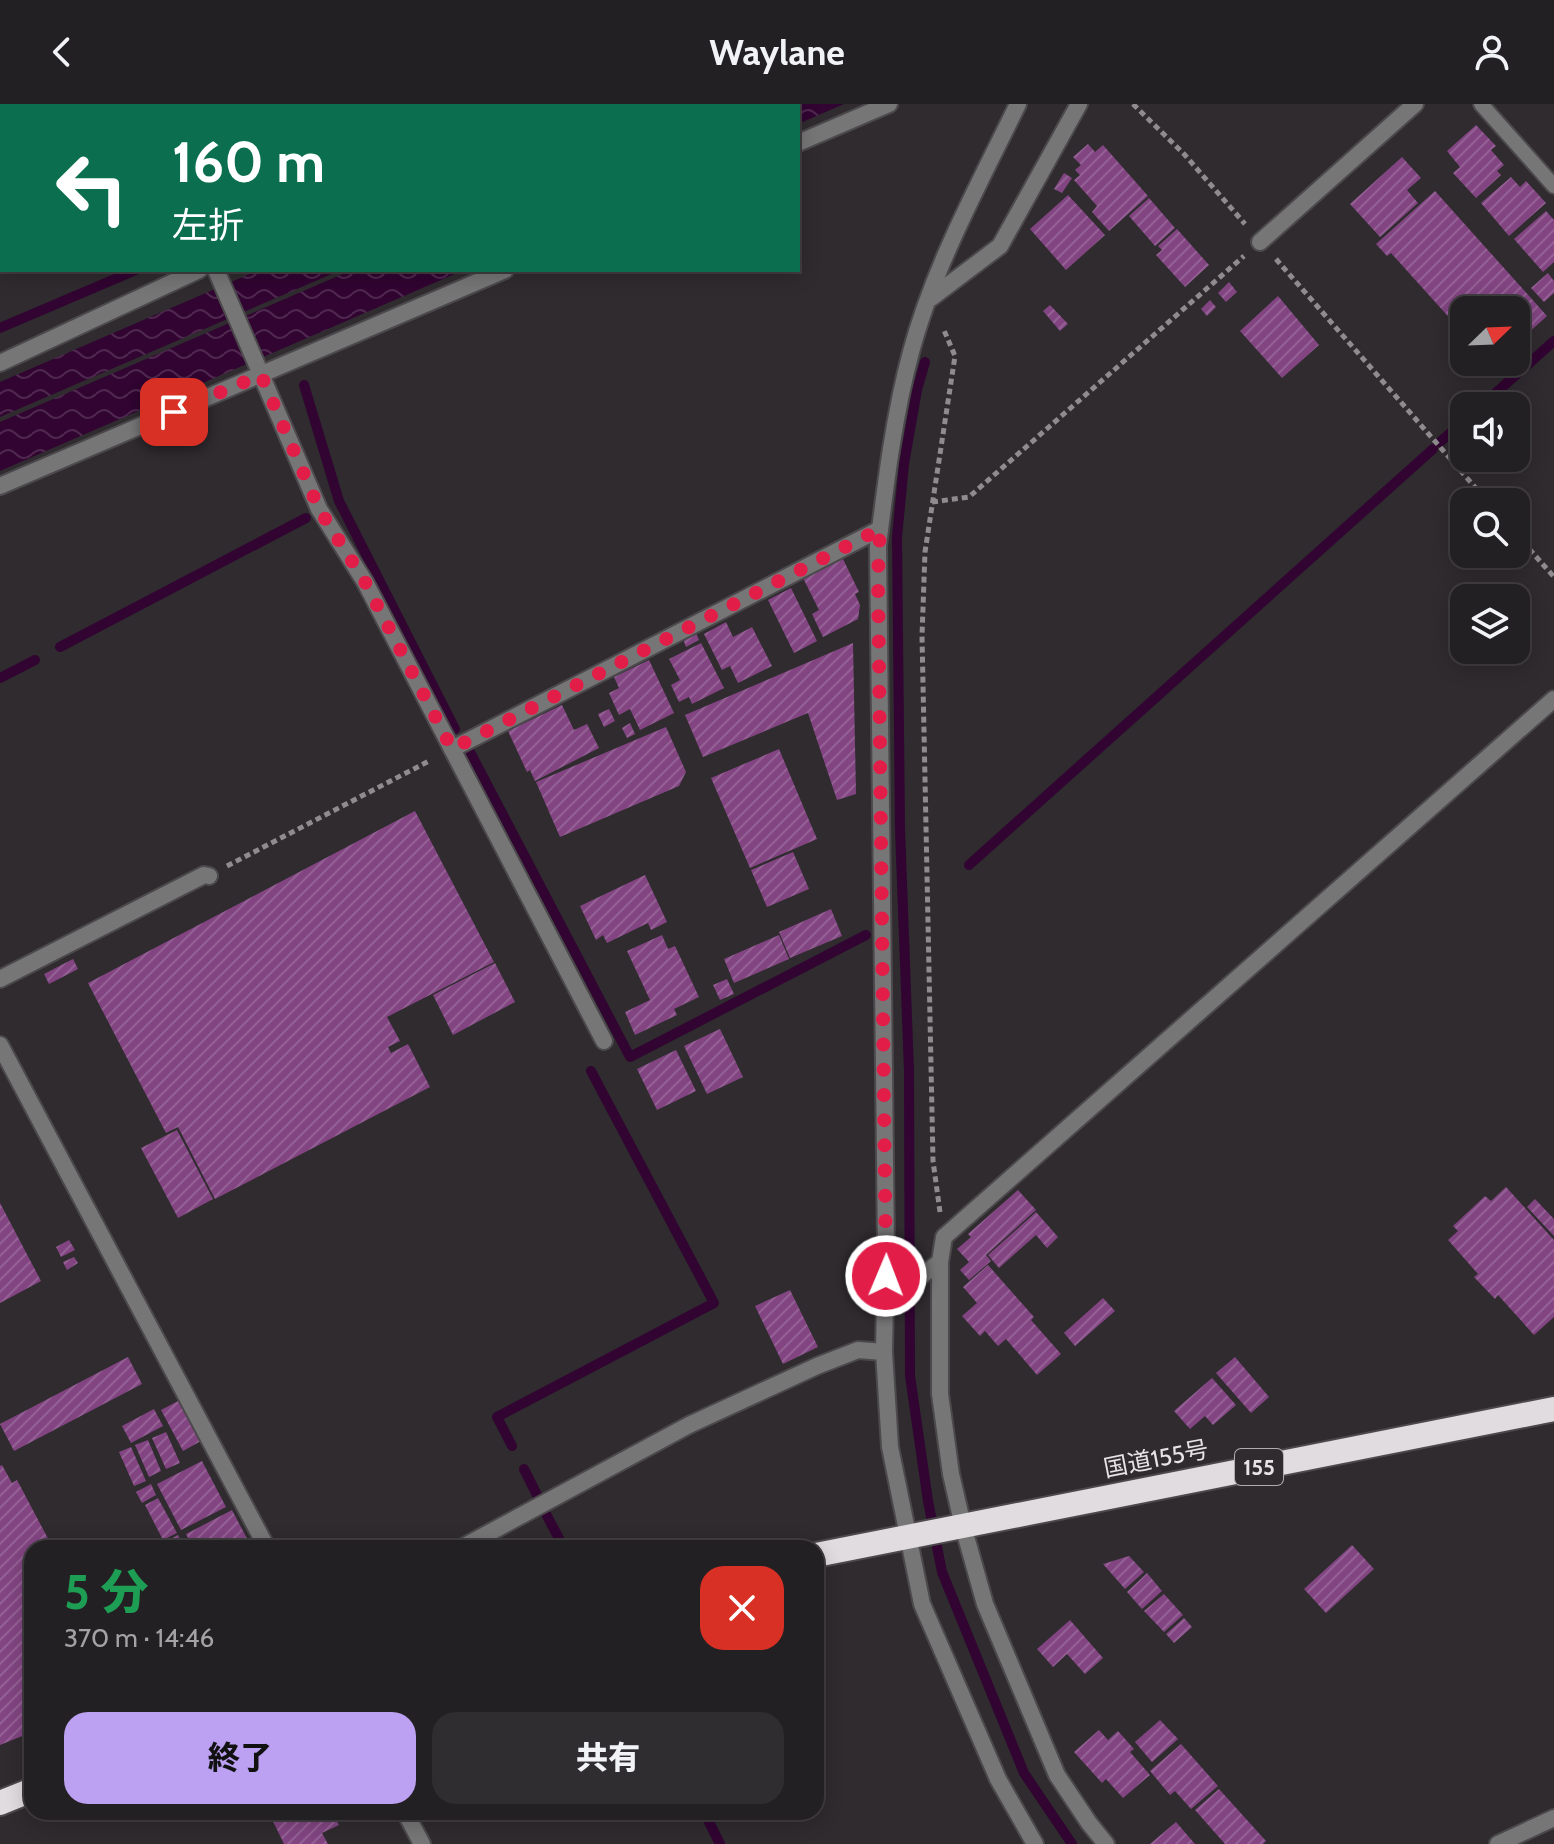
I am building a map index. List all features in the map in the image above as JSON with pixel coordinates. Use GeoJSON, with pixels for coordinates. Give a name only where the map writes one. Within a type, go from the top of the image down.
{"type":"FeatureCollection","features":[{"type":"Feature","properties":{"kind":"highway","name":"国道155号"},"geometry":{"type":"LineString","coordinates":[[824,1553],[1554,1409]]}},
{"type":"Feature","properties":{"kind":"highway"},"geometry":{"type":"LineString","coordinates":[[0,1803],[24,1793]]}},
{"type":"Feature","properties":{"kind":"street"},"geometry":{"type":"LineString","coordinates":[[800,142],[889,104]]}},
{"type":"Feature","properties":{"kind":"street"},"geometry":{"type":"LineString","coordinates":[[1018,104],[976,192],[911,351],[891,446],[880,529],[884,1352],[890,1447],[922,1604],[998,1779],[1035,1844]]}},
{"type":"Feature","properties":{"kind":"street"},"geometry":{"type":"LineString","coordinates":[[930,299],[1000,246],[1079,104]]}},
{"type":"Feature","properties":{"kind":"street"},"geometry":{"type":"LineString","coordinates":[[1260,242],[1415,104]]}},
{"type":"Feature","properties":{"kind":"street"},"geometry":{"type":"LineString","coordinates":[[0,363],[195,272]]}},
{"type":"Feature","properties":{"kind":"street"},"geometry":{"type":"LineString","coordinates":[[217,272],[319,509],[365,582],[604,1041]]}},
{"type":"Feature","properties":{"kind":"street"},"geometry":{"type":"LineString","coordinates":[[0,486],[500,272]]}},
{"type":"Feature","properties":{"kind":"street"},"geometry":{"type":"LineString","coordinates":[[452,749],[880,529]]}},
{"type":"Feature","properties":{"kind":"street"},"geometry":{"type":"LineString","coordinates":[[1106,1844],[1057,1775],[985,1604],[963,1526],[951,1474],[940,1394],[940,1262],[944,1237],[1554,699]]}},
{"type":"Feature","properties":{"kind":"street"},"geometry":{"type":"LineString","coordinates":[[0,979],[204,875],[209,876]]}},
{"type":"Feature","properties":{"kind":"street"},"geometry":{"type":"LineString","coordinates":[[0,1045],[263,1540]]}},
{"type":"Feature","properties":{"kind":"street"},"geometry":{"type":"LineString","coordinates":[[885,1303],[940,1262]]}},
{"type":"Feature","properties":{"kind":"street"},"geometry":{"type":"LineString","coordinates":[[476,1540],[689,1425],[817,1366],[858,1350],[884,1352]]}},
{"type":"Feature","properties":{"kind":"street"},"geometry":{"type":"LineString","coordinates":[[1498,1844],[1554,1818]]}},
{"type":"Feature","properties":{"kind":"street"},"geometry":{"type":"LineString","coordinates":[[409,1820],[422,1844]]}},
{"type":"Feature","properties":{"kind":"lane"},"geometry":{"type":"LineString","coordinates":[[1481,104],[1554,186]]}},
{"type":"Feature","properties":{"kind":"path"},"geometry":{"type":"LineString","coordinates":[[1133,104],[1184,154],[1476,488]]}},
{"type":"Feature","properties":{"kind":"path"},"geometry":{"type":"LineString","coordinates":[[932,502],[969,497],[1260,242]]}},
{"type":"Feature","properties":{"kind":"path"},"geometry":{"type":"LineString","coordinates":[[930,299],[955,356],[925,552],[922,636],[933,1161],[944,1237]]}},
{"type":"Feature","properties":{"kind":"path"},"geometry":{"type":"LineString","coordinates":[[1530,550],[1554,577]]}},
{"type":"Feature","properties":{"kind":"path"},"geometry":{"type":"LineString","coordinates":[[209,876],[452,749]]}},
{"type":"Feature","properties":{"kind":"water"},"geometry":{"type":"Polygon","coordinates":[[[800,104],[844,104],[800,123],[800,104]]]}},
{"type":"Feature","properties":{"kind":"water"},"geometry":{"type":"Polygon","coordinates":[[[254,272],[336,272],[0,417],[0,382],[254,272]]]}},
{"type":"Feature","properties":{"kind":"water"},"geometry":{"type":"Polygon","coordinates":[[[347,272],[459,272],[0,471],[0,422],[347,272]]]}},
{"type":"Feature","properties":{"kind":"building"},"geometry":{"type":"Polygon","coordinates":[[[1476,125],[1496,146],[1491,150],[1504,165],[1497,171],[1501,175],[1476,198],[1453,173],[1460,167],[1447,151],[1476,125]]]}},
{"type":"Feature","properties":{"kind":"building"},"geometry":{"type":"Polygon","coordinates":[[[1088,144],[1095,152],[1103,145],[1148,196],[1109,231],[1092,212],[1097,206],[1074,180],[1080,175],[1075,170],[1081,165],[1073,157],[1088,144]]]}},
{"type":"Feature","properties":{"kind":"building"},"geometry":{"type":"Polygon","coordinates":[[[1402,157],[1421,178],[1407,190],[1418,203],[1380,237],[1350,204],[1402,157]]]}},
{"type":"Feature","properties":{"kind":"building"},"geometry":{"type":"Polygon","coordinates":[[[1064,173],[1072,178],[1062,193],[1054,189],[1064,173]]]}},
{"type":"Feature","properties":{"kind":"building"},"geometry":{"type":"Polygon","coordinates":[[[1511,177],[1520,187],[1526,181],[1546,203],[1509,236],[1481,203],[1511,177]]]}},
{"type":"Feature","properties":{"kind":"building"},"geometry":{"type":"Polygon","coordinates":[[[1435,191],[1529,296],[1450,296],[1450,318],[1391,253],[1387,256],[1376,244],[1435,191]]]}},
{"type":"Feature","properties":{"kind":"building"},"geometry":{"type":"Polygon","coordinates":[[[1068,195],[1105,235],[1066,270],[1030,229],[1068,195]]]}},
{"type":"Feature","properties":{"kind":"building"},"geometry":{"type":"Polygon","coordinates":[[[1149,198],[1175,228],[1155,246],[1129,216],[1149,198]]]}},
{"type":"Feature","properties":{"kind":"building"},"geometry":{"type":"Polygon","coordinates":[[[1546,211],[1554,220],[1554,262],[1543,272],[1514,239],[1546,211]]]}},
{"type":"Feature","properties":{"kind":"building"},"geometry":{"type":"Polygon","coordinates":[[[1177,229],[1209,265],[1185,287],[1156,255],[1162,250],[1158,246],[1177,229]]]}},
{"type":"Feature","properties":{"kind":"building"},"geometry":{"type":"Polygon","coordinates":[[[1548,273],[1554,281],[1554,293],[1544,302],[1531,288],[1548,273]]]}},
{"type":"Feature","properties":{"kind":"building"},"geometry":{"type":"Polygon","coordinates":[[[1229,282],[1237,292],[1226,302],[1218,293],[1229,282]]]}},
{"type":"Feature","properties":{"kind":"building"},"geometry":{"type":"Polygon","coordinates":[[[1278,296],[1319,345],[1282,378],[1240,331],[1278,296]]]}},
{"type":"Feature","properties":{"kind":"building"},"geometry":{"type":"Polygon","coordinates":[[[1530,297],[1547,316],[1530,331],[1530,297]]]}},
{"type":"Feature","properties":{"kind":"building"},"geometry":{"type":"Polygon","coordinates":[[[1210,300],[1216,307],[1207,316],[1201,309],[1210,300]]]}},
{"type":"Feature","properties":{"kind":"building"},"geometry":{"type":"Polygon","coordinates":[[[1050,305],[1068,324],[1060,331],[1043,311],[1050,305]]]}},
{"type":"Feature","properties":{"kind":"building"},"geometry":{"type":"Polygon","coordinates":[[[843,559],[859,592],[855,594],[860,605],[858,619],[823,637],[812,614],[819,610],[803,578],[843,559]]]}},
{"type":"Feature","properties":{"kind":"building"},"geometry":{"type":"Polygon","coordinates":[[[791,588],[817,641],[794,653],[768,600],[791,588]]]}},
{"type":"Feature","properties":{"kind":"building"},"geometry":{"type":"Polygon","coordinates":[[[726,622],[733,637],[752,627],[772,666],[738,683],[730,666],[722,670],[704,634],[726,622]]]}},
{"type":"Feature","properties":{"kind":"building"},"geometry":{"type":"Polygon","coordinates":[[[696,633],[699,640],[686,647],[683,639],[696,633]]]}},
{"type":"Feature","properties":{"kind":"building"},"geometry":{"type":"Polygon","coordinates":[[[701,643],[724,688],[692,704],[689,697],[679,702],[671,685],[680,680],[669,659],[701,643]]]}},
{"type":"Feature","properties":{"kind":"building"},"geometry":{"type":"Polygon","coordinates":[[[853,643],[856,794],[837,800],[808,713],[703,757],[685,715],[853,643]]]}},
{"type":"Feature","properties":{"kind":"building"},"geometry":{"type":"Polygon","coordinates":[[[649,660],[674,713],[640,730],[630,709],[619,715],[609,693],[619,688],[614,677],[649,660]]]}},
{"type":"Feature","properties":{"kind":"building"},"geometry":{"type":"Polygon","coordinates":[[[562,705],[574,730],[587,724],[599,748],[535,781],[530,770],[527,772],[508,731],[562,705]]]}},
{"type":"Feature","properties":{"kind":"building"},"geometry":{"type":"Polygon","coordinates":[[[609,709],[615,721],[604,727],[598,714],[609,709]]]}},
{"type":"Feature","properties":{"kind":"building"},"geometry":{"type":"Polygon","coordinates":[[[630,723],[635,734],[627,738],[622,728],[630,723]]]}},
{"type":"Feature","properties":{"kind":"building"},"geometry":{"type":"Polygon","coordinates":[[[666,727],[686,772],[679,786],[560,837],[536,782],[666,727]]]}},
{"type":"Feature","properties":{"kind":"building"},"geometry":{"type":"Polygon","coordinates":[[[779,749],[817,839],[750,868],[711,778],[779,749]]]}},
{"type":"Feature","properties":{"kind":"building"},"geometry":{"type":"Polygon","coordinates":[[[415,811],[494,962],[387,1017],[400,1041],[388,1047],[391,1053],[408,1044],[430,1087],[215,1199],[178,1127],[166,1133],[88,983],[415,811]]]}},
{"type":"Feature","properties":{"kind":"building"},"geometry":{"type":"Polygon","coordinates":[[[793,852],[809,889],[767,907],[751,870],[793,852]]]}},
{"type":"Feature","properties":{"kind":"building"},"geometry":{"type":"Polygon","coordinates":[[[645,875],[667,922],[651,930],[648,923],[607,943],[603,935],[596,940],[580,906],[645,875]]]}},
{"type":"Feature","properties":{"kind":"building"},"geometry":{"type":"Polygon","coordinates":[[[831,909],[842,936],[790,958],[779,932],[831,909]]]}},
{"type":"Feature","properties":{"kind":"building"},"geometry":{"type":"Polygon","coordinates":[[[662,935],[668,949],[675,946],[699,997],[674,1009],[677,1015],[635,1035],[625,1012],[650,1000],[627,951],[662,935]]]}},
{"type":"Feature","properties":{"kind":"building"},"geometry":{"type":"Polygon","coordinates":[[[779,935],[789,959],[734,983],[724,959],[779,935]]]}},
{"type":"Feature","properties":{"kind":"building"},"geometry":{"type":"Polygon","coordinates":[[[73,959],[78,969],[49,984],[44,974],[73,959]]]}},
{"type":"Feature","properties":{"kind":"building"},"geometry":{"type":"Polygon","coordinates":[[[495,963],[515,1002],[453,1035],[433,995],[495,963]]]}},
{"type":"Feature","properties":{"kind":"building"},"geometry":{"type":"Polygon","coordinates":[[[727,979],[734,994],[720,1000],[713,985],[727,979]]]}},
{"type":"Feature","properties":{"kind":"building"},"geometry":{"type":"Polygon","coordinates":[[[720,1029],[743,1077],[707,1094],[684,1046],[720,1029]]]}},
{"type":"Feature","properties":{"kind":"building"},"geometry":{"type":"Polygon","coordinates":[[[676,1050],[696,1091],[657,1110],[637,1069],[676,1050]]]}},
{"type":"Feature","properties":{"kind":"building"},"geometry":{"type":"Polygon","coordinates":[[[177,1130],[213,1199],[178,1218],[141,1148],[177,1130]]]}},
{"type":"Feature","properties":{"kind":"building"},"geometry":{"type":"Polygon","coordinates":[[[1506,1187],[1554,1240],[1554,1317],[1534,1335],[1498,1295],[1495,1299],[1474,1277],[1478,1274],[1448,1240],[1458,1231],[1453,1226],[1485,1196],[1491,1201],[1506,1187]]]}},
{"type":"Feature","properties":{"kind":"building"},"geometry":{"type":"Polygon","coordinates":[[[1018,1190],[1036,1210],[986,1255],[991,1261],[969,1280],[960,1270],[969,1262],[957,1249],[971,1237],[968,1234],[1018,1190]]]}},
{"type":"Feature","properties":{"kind":"building"},"geometry":{"type":"Polygon","coordinates":[[[1535,1199],[1554,1219],[1554,1236],[1527,1207],[1535,1199]]]}},
{"type":"Feature","properties":{"kind":"building"},"geometry":{"type":"Polygon","coordinates":[[[0,1203],[41,1281],[0,1303],[0,1203]]]}},
{"type":"Feature","properties":{"kind":"building"},"geometry":{"type":"Polygon","coordinates":[[[1036,1212],[1058,1237],[1047,1248],[1036,1235],[999,1268],[988,1255],[1036,1212]]]}},
{"type":"Feature","properties":{"kind":"building"},"geometry":{"type":"Polygon","coordinates":[[[69,1240],[75,1250],[61,1257],[56,1247],[69,1240]]]}},
{"type":"Feature","properties":{"kind":"building"},"geometry":{"type":"Polygon","coordinates":[[[74,1257],[78,1263],[67,1270],[63,1262],[74,1257]]]}},
{"type":"Feature","properties":{"kind":"building"},"geometry":{"type":"Polygon","coordinates":[[[988,1265],[1034,1317],[1031,1320],[1061,1354],[1037,1375],[1006,1339],[998,1346],[985,1331],[980,1336],[962,1316],[977,1303],[963,1287],[988,1265]]]}},
{"type":"Feature","properties":{"kind":"building"},"geometry":{"type":"Polygon","coordinates":[[[790,1290],[818,1347],[783,1364],[755,1306],[790,1290]]]}},
{"type":"Feature","properties":{"kind":"building"},"geometry":{"type":"Polygon","coordinates":[[[1103,1298],[1115,1311],[1075,1346],[1064,1333],[1103,1298]]]}},
{"type":"Feature","properties":{"kind":"building"},"geometry":{"type":"Polygon","coordinates":[[[128,1357],[142,1384],[14,1451],[0,1424],[128,1357]]]}},
{"type":"Feature","properties":{"kind":"building"},"geometry":{"type":"Polygon","coordinates":[[[1235,1357],[1269,1397],[1251,1413],[1216,1373],[1235,1357]]]}},
{"type":"Feature","properties":{"kind":"building"},"geometry":{"type":"Polygon","coordinates":[[[1212,1378],[1236,1405],[1213,1425],[1205,1416],[1190,1429],[1174,1411],[1212,1378]]]}},
{"type":"Feature","properties":{"kind":"building"},"geometry":{"type":"Polygon","coordinates":[[[180,1400],[201,1441],[183,1451],[161,1410],[180,1400]]]}},
{"type":"Feature","properties":{"kind":"building"},"geometry":{"type":"Polygon","coordinates":[[[154,1409],[163,1426],[131,1443],[122,1426],[154,1409]]]}},
{"type":"Feature","properties":{"kind":"building"},"geometry":{"type":"Polygon","coordinates":[[[166,1432],[180,1463],[166,1469],[152,1438],[166,1432]]]}},
{"type":"Feature","properties":{"kind":"building"},"geometry":{"type":"Polygon","coordinates":[[[148,1440],[161,1471],[149,1477],[135,1445],[148,1440]]]}},
{"type":"Feature","properties":{"kind":"building"},"geometry":{"type":"Polygon","coordinates":[[[131,1447],[146,1481],[134,1486],[119,1452],[131,1447]]]}},
{"type":"Feature","properties":{"kind":"building"},"geometry":{"type":"Polygon","coordinates":[[[202,1461],[226,1507],[181,1530],[157,1484],[202,1461]]]}},
{"type":"Feature","properties":{"kind":"building"},"geometry":{"type":"Polygon","coordinates":[[[0,1466],[12,1483],[17,1480],[49,1540],[24,1540],[24,1735],[0,1745],[0,1466]]]}},
{"type":"Feature","properties":{"kind":"building"},"geometry":{"type":"Polygon","coordinates":[[[151,1484],[156,1495],[142,1503],[136,1492],[151,1484]]]}},
{"type":"Feature","properties":{"kind":"building"},"geometry":{"type":"Polygon","coordinates":[[[158,1498],[177,1533],[163,1540],[145,1505],[158,1498]]]}},
{"type":"Feature","properties":{"kind":"building"},"geometry":{"type":"Polygon","coordinates":[[[232,1510],[248,1540],[189,1540],[186,1534],[232,1510]]]}},
{"type":"Feature","properties":{"kind":"building"},"geometry":{"type":"Polygon","coordinates":[[[1352,1545],[1374,1569],[1326,1613],[1304,1589],[1352,1545]]]}},
{"type":"Feature","properties":{"kind":"building"},"geometry":{"type":"Polygon","coordinates":[[[1129,1556],[1144,1572],[1125,1589],[1103,1564],[1129,1556]]]}},
{"type":"Feature","properties":{"kind":"building"},"geometry":{"type":"Polygon","coordinates":[[[1147,1573],[1162,1591],[1142,1609],[1127,1592],[1147,1573]]]}},
{"type":"Feature","properties":{"kind":"building"},"geometry":{"type":"Polygon","coordinates":[[[1164,1594],[1183,1615],[1164,1632],[1144,1611],[1164,1594]]]}},
{"type":"Feature","properties":{"kind":"building"},"geometry":{"type":"Polygon","coordinates":[[[1184,1618],[1192,1627],[1174,1643],[1166,1634],[1184,1618]]]}},
{"type":"Feature","properties":{"kind":"building"},"geometry":{"type":"Polygon","coordinates":[[[1070,1620],[1103,1658],[1085,1674],[1067,1654],[1053,1667],[1037,1649],[1070,1620]]]}},
{"type":"Feature","properties":{"kind":"building"},"geometry":{"type":"Polygon","coordinates":[[[1160,1720],[1178,1739],[1152,1762],[1135,1742],[1160,1720]]]}},
{"type":"Feature","properties":{"kind":"building"},"geometry":{"type":"Polygon","coordinates":[[[1099,1730],[1108,1740],[1118,1731],[1134,1749],[1130,1752],[1150,1775],[1123,1798],[1106,1779],[1102,1783],[1074,1752],[1099,1730]]]}},
{"type":"Feature","properties":{"kind":"building"},"geometry":{"type":"Polygon","coordinates":[[[1181,1744],[1218,1786],[1191,1809],[1175,1791],[1170,1795],[1150,1771],[1181,1744]]]}},
{"type":"Feature","properties":{"kind":"building"},"geometry":{"type":"Polygon","coordinates":[[[1219,1789],[1266,1841],[1263,1844],[1225,1844],[1195,1810],[1219,1789]]]}},
{"type":"Feature","properties":{"kind":"building"},"geometry":{"type":"Polygon","coordinates":[[[272,1820],[336,1820],[339,1825],[322,1833],[328,1844],[284,1844],[272,1820]]]}},
{"type":"Feature","properties":{"kind":"building"},"geometry":{"type":"Polygon","coordinates":[[[1176,1822],[1195,1844],[1150,1844],[1176,1822]]]}},
{"type":"Feature","properties":{"kind":"waterway"},"geometry":{"type":"LineString","coordinates":[[0,328],[131,272]]}},
{"type":"Feature","properties":{"kind":"waterway"},"geometry":{"type":"LineString","coordinates":[[1497,392],[1554,341]]}},
{"type":"Feature","properties":{"kind":"waterway"},"geometry":{"type":"LineString","coordinates":[[925,362],[904,464],[897,537],[900,829],[909,1071],[910,1376],[942,1572],[1024,1773],[1072,1844]]}},
{"type":"Feature","properties":{"kind":"waterway"},"geometry":{"type":"LineString","coordinates":[[304,385],[339,501],[455,729]]}},
{"type":"Feature","properties":{"kind":"waterway"},"geometry":{"type":"LineString","coordinates":[[1440,442],[1450,433]]}},
{"type":"Feature","properties":{"kind":"waterway"},"geometry":{"type":"LineString","coordinates":[[969,865],[1433,449]]}},
{"type":"Feature","properties":{"kind":"waterway"},"geometry":{"type":"LineString","coordinates":[[60,647],[306,518]]}},
{"type":"Feature","properties":{"kind":"waterway"},"geometry":{"type":"LineString","coordinates":[[0,678],[35,660]]}},
{"type":"Feature","properties":{"kind":"waterway"},"geometry":{"type":"LineString","coordinates":[[470,752],[630,1057],[866,935]]}},
{"type":"Feature","properties":{"kind":"waterway"},"geometry":{"type":"LineString","coordinates":[[512,1446],[497,1417],[714,1303],[591,1071]]}},
{"type":"Feature","properties":{"kind":"waterway"},"geometry":{"type":"LineString","coordinates":[[524,1469],[537,1495]]}},
{"type":"Feature","properties":{"kind":"waterway"},"geometry":{"type":"LineString","coordinates":[[546,1514],[560,1540]]}},
{"type":"Feature","properties":{"kind":"waterway"},"geometry":{"type":"LineString","coordinates":[[708,1820],[720,1844]]}},
{"type":"Feature","properties":{"kind":"route"},"geometry":{"type":"LineString","coordinates":[[174,412],[261,375],[319,509],[365,582],[452,749],[880,529],[879,729],[886,1276]]}}]}
